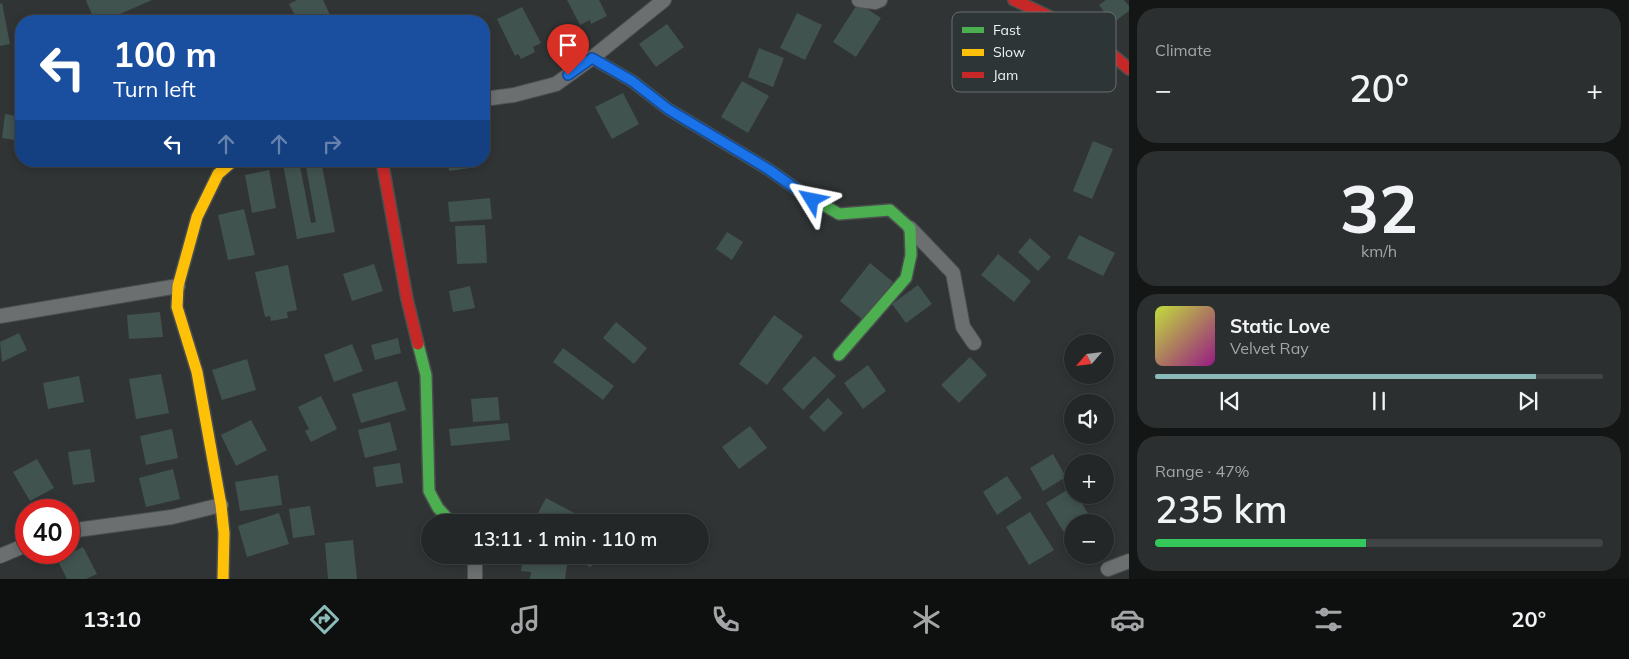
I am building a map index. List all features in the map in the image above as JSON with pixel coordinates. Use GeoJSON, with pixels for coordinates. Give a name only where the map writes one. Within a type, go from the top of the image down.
{"type":"FeatureCollection","features":[{"type":"Feature","properties":{"kind":"street"},"geometry":{"type":"LineString","coordinates":[[490,98],[514,95],[556,84],[592,58],[664,0]]}},
{"type":"Feature","properties":{"kind":"street"},"geometry":{"type":"LineString","coordinates":[[859,0],[875,2],[880,0]]}},
{"type":"Feature","properties":{"kind":"street"},"geometry":{"type":"LineString","coordinates":[[1014,0],[1040,12]]}},
{"type":"Feature","properties":{"kind":"street"},"geometry":{"type":"LineString","coordinates":[[592,58],[632,81],[668,109],[768,169],[812,200],[839,214],[890,210],[953,273],[963,327],[974,344]]}},
{"type":"Feature","properties":{"kind":"street"},"geometry":{"type":"LineString","coordinates":[[1116,58],[1129,69]]}},
{"type":"Feature","properties":{"kind":"street"},"geometry":{"type":"LineString","coordinates":[[223,579],[224,533],[221,505],[197,372],[177,307],[178,286],[197,217],[209,189],[218,174],[227,167]]}},
{"type":"Feature","properties":{"kind":"street"},"geometry":{"type":"LineString","coordinates":[[383,167],[407,299],[426,375],[429,491],[444,514]]}},
{"type":"Feature","properties":{"kind":"street"},"geometry":{"type":"LineString","coordinates":[[839,355],[906,278],[911,255],[910,228]]}},
{"type":"Feature","properties":{"kind":"street"},"geometry":{"type":"LineString","coordinates":[[0,316],[178,286]]}},
{"type":"Feature","properties":{"kind":"street"},"geometry":{"type":"LineString","coordinates":[[80,530],[172,517],[221,505]]}},
{"type":"Feature","properties":{"kind":"street"},"geometry":{"type":"LineString","coordinates":[[0,556],[15,550]]}},
{"type":"Feature","properties":{"kind":"street"},"geometry":{"type":"LineString","coordinates":[[1108,569],[1129,561]]}},
{"type":"Feature","properties":{"kind":"street"},"geometry":{"type":"LineString","coordinates":[[473,564],[474,579]]}},
{"type":"Feature","properties":{"kind":"building"},"geometry":{"type":"Polygon","coordinates":[[[152,0],[118,15],[92,15],[86,1],[152,0]]]}},
{"type":"Feature","properties":{"kind":"building"},"geometry":{"type":"Polygon","coordinates":[[[297,0],[323,0],[330,15],[295,15],[289,4],[297,0]]]}},
{"type":"Feature","properties":{"kind":"building"},"geometry":{"type":"Polygon","coordinates":[[[567,0],[599,0],[607,16],[591,24],[590,20],[580,25],[567,0]]]}},
{"type":"Feature","properties":{"kind":"building"},"geometry":{"type":"Polygon","coordinates":[[[1106,0],[1124,0],[1129,6],[1129,11],[1116,21],[1116,12],[1104,12],[1099,5],[1106,0]]]}},
{"type":"Feature","properties":{"kind":"building"},"geometry":{"type":"Polygon","coordinates":[[[2,3],[10,44],[0,46],[0,4],[2,3]]]}},
{"type":"Feature","properties":{"kind":"building"},"geometry":{"type":"Polygon","coordinates":[[[858,3],[881,18],[856,57],[833,42],[858,3]]]}},
{"type":"Feature","properties":{"kind":"building"},"geometry":{"type":"Polygon","coordinates":[[[522,7],[541,43],[533,47],[535,52],[521,59],[518,54],[515,56],[497,19],[522,7]]]}},
{"type":"Feature","properties":{"kind":"building"},"geometry":{"type":"Polygon","coordinates":[[[797,13],[822,25],[805,60],[780,48],[797,13]]]}},
{"type":"Feature","properties":{"kind":"building"},"geometry":{"type":"Polygon","coordinates":[[[667,24],[684,47],[656,67],[639,44],[667,24]]]}},
{"type":"Feature","properties":{"kind":"building"},"geometry":{"type":"Polygon","coordinates":[[[759,48],[784,58],[773,87],[748,77],[759,48]]]}},
{"type":"Feature","properties":{"kind":"building"},"geometry":{"type":"Polygon","coordinates":[[[742,81],[769,96],[748,133],[721,117],[742,81]]]}},
{"type":"Feature","properties":{"kind":"building"},"geometry":{"type":"Polygon","coordinates":[[[623,93],[639,124],[612,139],[595,107],[623,93]]]}},
{"type":"Feature","properties":{"kind":"building"},"geometry":{"type":"Polygon","coordinates":[[[5,114],[15,116],[15,140],[2,138],[5,114]]]}},
{"type":"Feature","properties":{"kind":"building"},"geometry":{"type":"Polygon","coordinates":[[[1093,141],[1113,149],[1092,199],[1073,191],[1093,141]]]}},
{"type":"Feature","properties":{"kind":"building"},"geometry":{"type":"Polygon","coordinates":[[[284,167],[300,167],[311,223],[316,222],[306,167],[322,167],[335,232],[297,239],[284,167]]]}},
{"type":"Feature","properties":{"kind":"building"},"geometry":{"type":"Polygon","coordinates":[[[449,167],[477,167],[449,171],[449,167]]]}},
{"type":"Feature","properties":{"kind":"building"},"geometry":{"type":"Polygon","coordinates":[[[269,170],[276,208],[252,213],[245,175],[269,170]]]}},
{"type":"Feature","properties":{"kind":"building"},"geometry":{"type":"Polygon","coordinates":[[[490,198],[492,219],[450,222],[448,202],[490,198]]]}},
{"type":"Feature","properties":{"kind":"building"},"geometry":{"type":"Polygon","coordinates":[[[244,209],[255,255],[228,260],[218,215],[244,209]]]}},
{"type":"Feature","properties":{"kind":"building"},"geometry":{"type":"Polygon","coordinates":[[[485,225],[487,263],[457,264],[455,226],[485,225]]]}},
{"type":"Feature","properties":{"kind":"building"},"geometry":{"type":"Polygon","coordinates":[[[727,232],[743,242],[732,260],[716,249],[727,232]]]}},
{"type":"Feature","properties":{"kind":"building"},"geometry":{"type":"Polygon","coordinates":[[[1079,235],[1115,253],[1103,276],[1067,258],[1079,235]]]}},
{"type":"Feature","properties":{"kind":"building"},"geometry":{"type":"Polygon","coordinates":[[[1030,238],[1051,257],[1038,271],[1018,252],[1030,238]]]}},
{"type":"Feature","properties":{"kind":"building"},"geometry":{"type":"Polygon","coordinates":[[[998,254],[1031,281],[1014,302],[981,275],[998,254]]]}},
{"type":"Feature","properties":{"kind":"building"},"geometry":{"type":"Polygon","coordinates":[[[870,263],[893,282],[863,320],[840,301],[870,263]]]}},
{"type":"Feature","properties":{"kind":"building"},"geometry":{"type":"Polygon","coordinates":[[[374,264],[383,291],[352,301],[343,274],[374,264]]]}},
{"type":"Feature","properties":{"kind":"building"},"geometry":{"type":"Polygon","coordinates":[[[288,265],[297,310],[287,312],[288,318],[271,321],[270,316],[265,317],[255,272],[288,265]]]}},
{"type":"Feature","properties":{"kind":"building"},"geometry":{"type":"Polygon","coordinates":[[[918,285],[932,304],[906,323],[892,304],[918,285]]]}},
{"type":"Feature","properties":{"kind":"building"},"geometry":{"type":"Polygon","coordinates":[[[470,286],[475,308],[453,312],[449,291],[470,286]]]}},
{"type":"Feature","properties":{"kind":"building"},"geometry":{"type":"Polygon","coordinates":[[[160,312],[163,337],[129,339],[127,315],[160,312]]]}},
{"type":"Feature","properties":{"kind":"building"},"geometry":{"type":"Polygon","coordinates":[[[774,315],[803,336],[767,385],[739,364],[774,315]]]}},
{"type":"Feature","properties":{"kind":"building"},"geometry":{"type":"Polygon","coordinates":[[[616,322],[647,348],[634,364],[603,338],[616,322]]]}},
{"type":"Feature","properties":{"kind":"building"},"geometry":{"type":"Polygon","coordinates":[[[19,333],[27,350],[2,362],[0,342],[19,333]]]}},
{"type":"Feature","properties":{"kind":"building"},"geometry":{"type":"Polygon","coordinates":[[[398,338],[401,353],[375,360],[371,345],[398,338]]]}},
{"type":"Feature","properties":{"kind":"building"},"geometry":{"type":"Polygon","coordinates":[[[352,344],[363,371],[334,382],[324,355],[352,344]]]}},
{"type":"Feature","properties":{"kind":"building"},"geometry":{"type":"Polygon","coordinates":[[[563,348],[614,386],[603,400],[553,362],[563,348]]]}},
{"type":"Feature","properties":{"kind":"building"},"geometry":{"type":"Polygon","coordinates":[[[814,356],[836,376],[803,410],[782,389],[814,356]]]}},
{"type":"Feature","properties":{"kind":"building"},"geometry":{"type":"Polygon","coordinates":[[[970,357],[987,375],[959,403],[941,385],[970,357]]]}},
{"type":"Feature","properties":{"kind":"building"},"geometry":{"type":"Polygon","coordinates":[[[247,359],[256,390],[222,400],[212,370],[247,359]]]}},
{"type":"Feature","properties":{"kind":"building"},"geometry":{"type":"Polygon","coordinates":[[[868,365],[886,391],[863,409],[844,383],[868,365]]]}},
{"type":"Feature","properties":{"kind":"building"},"geometry":{"type":"Polygon","coordinates":[[[161,374],[169,413],[136,419],[129,379],[161,374]]]}},
{"type":"Feature","properties":{"kind":"building"},"geometry":{"type":"Polygon","coordinates":[[[79,376],[84,402],[48,409],[43,383],[79,376]]]}},
{"type":"Feature","properties":{"kind":"building"},"geometry":{"type":"Polygon","coordinates":[[[397,381],[406,410],[361,423],[352,394],[397,381]]]}},
{"type":"Feature","properties":{"kind":"building"},"geometry":{"type":"Polygon","coordinates":[[[321,396],[337,429],[311,442],[305,431],[309,429],[298,407],[321,396]]]}},
{"type":"Feature","properties":{"kind":"building"},"geometry":{"type":"Polygon","coordinates":[[[498,397],[500,420],[473,422],[471,399],[498,397]]]}},
{"type":"Feature","properties":{"kind":"building"},"geometry":{"type":"Polygon","coordinates":[[[828,398],[843,413],[824,432],[809,417],[828,398]]]}},
{"type":"Feature","properties":{"kind":"building"},"geometry":{"type":"Polygon","coordinates":[[[251,420],[267,450],[236,466],[221,435],[251,420]]]}},
{"type":"Feature","properties":{"kind":"building"},"geometry":{"type":"Polygon","coordinates":[[[390,422],[397,450],[365,458],[358,430],[390,422]]]}},
{"type":"Feature","properties":{"kind":"building"},"geometry":{"type":"Polygon","coordinates":[[[508,423],[510,440],[451,446],[449,429],[508,423]]]}},
{"type":"Feature","properties":{"kind":"building"},"geometry":{"type":"Polygon","coordinates":[[[750,426],[767,448],[739,469],[722,447],[750,426]]]}},
{"type":"Feature","properties":{"kind":"building"},"geometry":{"type":"Polygon","coordinates":[[[172,429],[178,458],[146,465],[140,436],[172,429]]]}},
{"type":"Feature","properties":{"kind":"building"},"geometry":{"type":"Polygon","coordinates":[[[90,449],[95,482],[73,485],[68,452],[90,449]]]}},
{"type":"Feature","properties":{"kind":"building"},"geometry":{"type":"Polygon","coordinates":[[[1053,454],[1064,473],[1064,478],[1043,491],[1030,468],[1053,454]]]}},
{"type":"Feature","properties":{"kind":"building"},"geometry":{"type":"Polygon","coordinates":[[[37,459],[54,488],[34,499],[29,499],[13,472],[37,459]]]}},
{"type":"Feature","properties":{"kind":"building"},"geometry":{"type":"Polygon","coordinates":[[[400,463],[403,483],[376,487],[373,467],[400,463]]]}},
{"type":"Feature","properties":{"kind":"building"},"geometry":{"type":"Polygon","coordinates":[[[173,469],[180,499],[146,507],[139,478],[173,469]]]}},
{"type":"Feature","properties":{"kind":"building"},"geometry":{"type":"Polygon","coordinates":[[[278,475],[282,505],[240,511],[235,482],[278,475]]]}},
{"type":"Feature","properties":{"kind":"building"},"geometry":{"type":"Polygon","coordinates":[[[1007,476],[1022,498],[997,515],[983,492],[1007,476]]]}},
{"type":"Feature","properties":{"kind":"building"},"geometry":{"type":"Polygon","coordinates":[[[1064,492],[1064,504],[1082,504],[1088,514],[1064,514],[1064,533],[1046,503],[1064,492]]]}},
{"type":"Feature","properties":{"kind":"building"},"geometry":{"type":"Polygon","coordinates":[[[546,498],[576,514],[537,514],[546,498]]]}},
{"type":"Feature","properties":{"kind":"building"},"geometry":{"type":"Polygon","coordinates":[[[310,506],[315,535],[293,538],[289,509],[310,506]]]}},
{"type":"Feature","properties":{"kind":"building"},"geometry":{"type":"Polygon","coordinates":[[[1030,512],[1054,550],[1029,565],[1006,527],[1030,512]]]}},
{"type":"Feature","properties":{"kind":"building"},"geometry":{"type":"Polygon","coordinates":[[[279,513],[289,544],[247,557],[238,526],[279,513]]]}},
{"type":"Feature","properties":{"kind":"building"},"geometry":{"type":"Polygon","coordinates":[[[353,540],[357,579],[328,579],[325,543],[353,540]]]}},
{"type":"Feature","properties":{"kind":"building"},"geometry":{"type":"Polygon","coordinates":[[[83,547],[97,574],[86,579],[67,579],[60,564],[80,564],[80,548],[83,547]]]}},
{"type":"Feature","properties":{"kind":"building"},"geometry":{"type":"Polygon","coordinates":[[[522,564],[567,565],[565,579],[530,579],[531,572],[521,571],[522,564]]]}},
{"type":"Feature","properties":{"kind":"traffic: fast"},"geometry":{"type":"LineString","coordinates":[[798,190],[839,214],[890,210],[910,228],[911,255],[906,278],[839,355]]}},
{"type":"Feature","properties":{"kind":"traffic: fast"},"geometry":{"type":"LineString","coordinates":[[418,344],[426,375],[429,491],[444,514]]}},
{"type":"Feature","properties":{"kind":"traffic: slow"},"geometry":{"type":"LineString","coordinates":[[592,58],[632,81],[668,109],[768,169],[798,190]]}},
{"type":"Feature","properties":{"kind":"traffic: slow"},"geometry":{"type":"LineString","coordinates":[[223,579],[224,533],[221,505],[197,372],[177,307],[178,286],[197,217],[218,174],[226,167]]}},
{"type":"Feature","properties":{"kind":"traffic: jam"},"geometry":{"type":"LineString","coordinates":[[1014,0],[1039,12]]}},
{"type":"Feature","properties":{"kind":"traffic: jam"},"geometry":{"type":"LineString","coordinates":[[1116,57],[1129,69]]}},
{"type":"Feature","properties":{"kind":"traffic: jam"},"geometry":{"type":"LineString","coordinates":[[383,167],[407,299],[418,344]]}},
{"type":"Feature","properties":{"kind":"route"},"geometry":{"type":"LineString","coordinates":[[568,75],[592,58],[632,81],[668,109],[698,125],[768,169],[812,200]]}}]}
